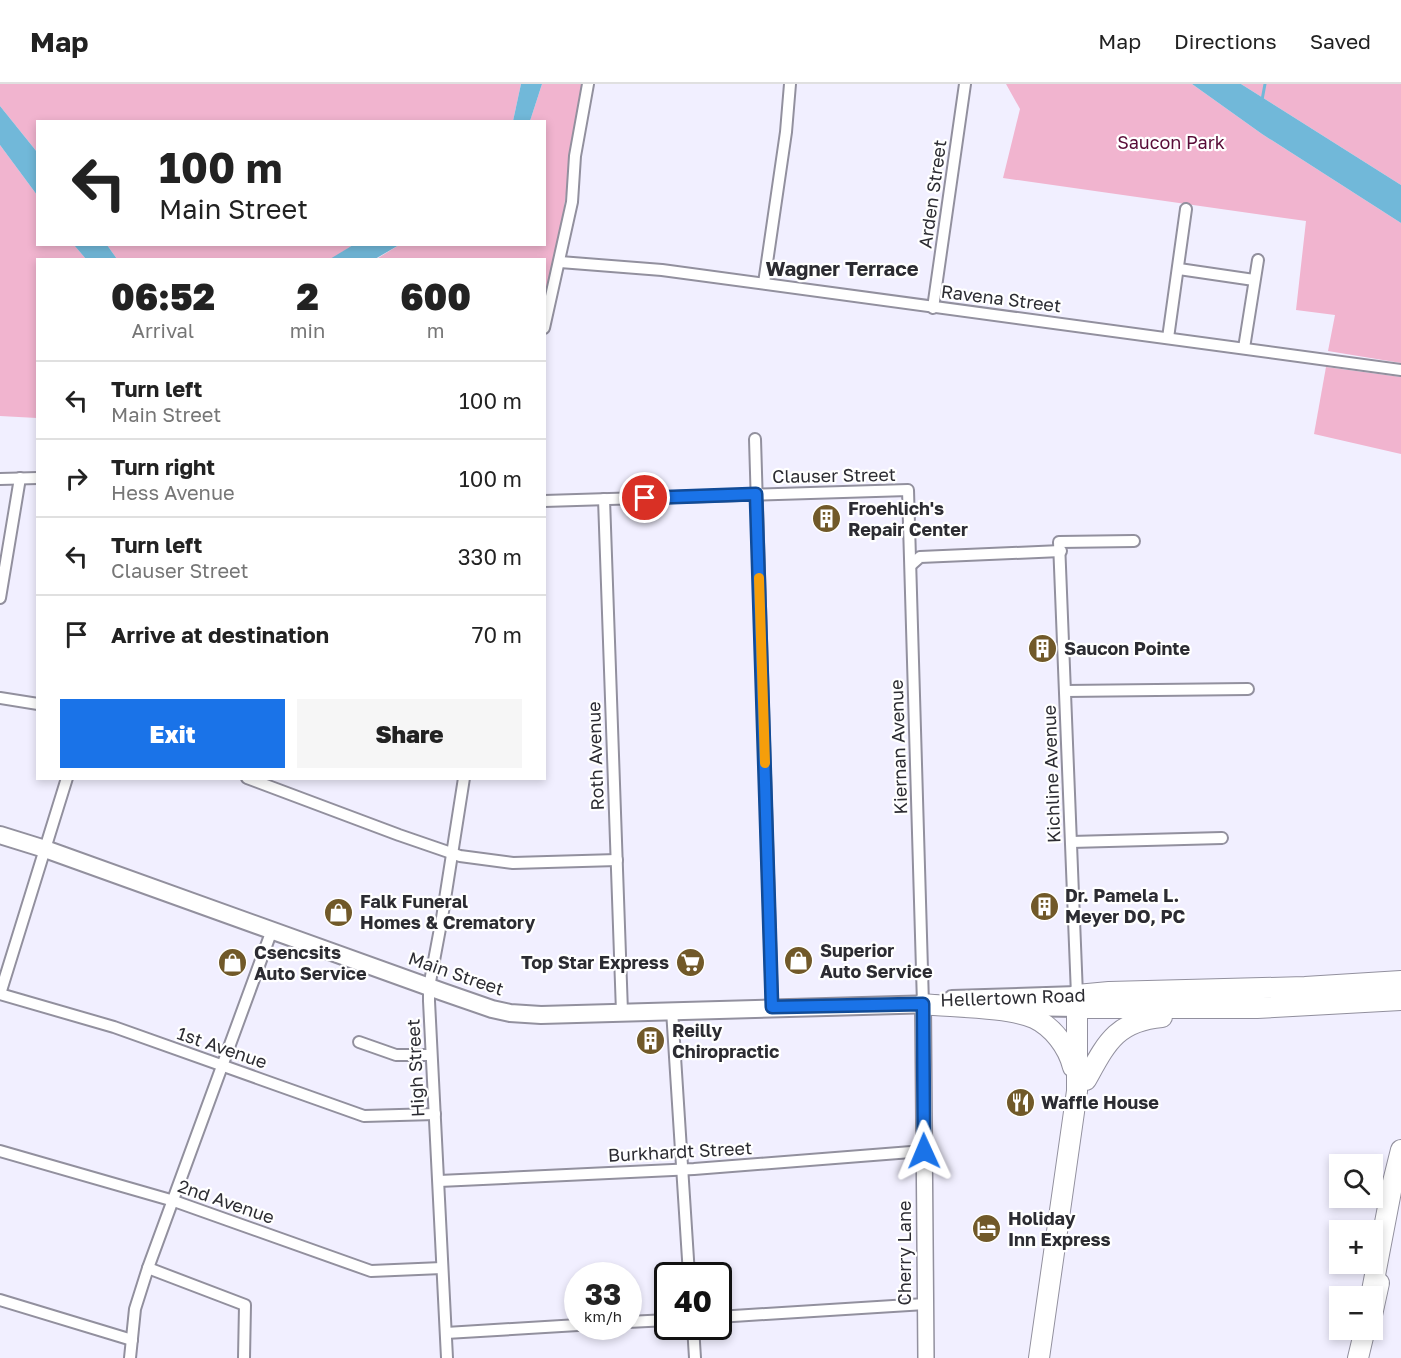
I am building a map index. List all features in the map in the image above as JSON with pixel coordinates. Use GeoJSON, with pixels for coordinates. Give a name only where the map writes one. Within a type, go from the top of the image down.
{"type":"FeatureCollection","features":[{"type":"Feature","properties":{"kind":"highway","name":"Hellertown Road"},"geometry":{"type":"LineString","coordinates":[[1081,1002],[1109,992],[1305,987],[1401,981]]}},
{"type":"Feature","properties":{"kind":"highway","name":"Hellertown Road"},"geometry":{"type":"LineString","coordinates":[[1081,1002],[1198,1008],[1257,1008],[1401,1000]]}},
{"type":"Feature","properties":{"kind":"highway"},"geometry":{"type":"LineString","coordinates":[[1049,1358],[1082,1132],[1081,1002]]}},
{"type":"Feature","properties":{"kind":"highway"},"geometry":{"type":"LineString","coordinates":[[923,1004],[1022,1015],[1040,1022],[1065,1046],[1082,1086]]}},
{"type":"Feature","properties":{"kind":"highway"},"geometry":{"type":"LineString","coordinates":[[1039,1358],[1082,1086],[1100,1055],[1122,1029],[1143,1019],[1181,1014],[1198,1008]]}},
{"type":"Feature","properties":{"kind":"highway"},"geometry":{"type":"LineString","coordinates":[[1373,1286],[1401,1150]]}},
{"type":"Feature","properties":{"kind":"highway"},"geometry":{"type":"LineString","coordinates":[[1378,1286],[1401,1172]]}},
{"type":"Feature","properties":{"kind":"highway"},"geometry":{"type":"LineString","coordinates":[[1358,1358],[1362,1340]]}},
{"type":"Feature","properties":{"kind":"highway"},"geometry":{"type":"LineString","coordinates":[[1364,1358],[1368,1340]]}},
{"type":"Feature","properties":{"kind":"main road","name":"Main Street"},"geometry":{"type":"LineString","coordinates":[[0,836],[45,849],[429,987],[510,1013],[541,1015],[923,1004]]}},
{"type":"Feature","properties":{"kind":"main road","name":"Hellertown Road"},"geometry":{"type":"LineString","coordinates":[[923,1004],[1081,1002]]}},
{"type":"Feature","properties":{"kind":"street"},"geometry":{"type":"LineString","coordinates":[[546,320],[572,202],[575,156],[588,84]]}},
{"type":"Feature","properties":{"kind":"street"},"geometry":{"type":"LineString","coordinates":[[765,283],[786,132],[790,84]]}},
{"type":"Feature","properties":{"kind":"street","name":"Arden Street"},"geometry":{"type":"LineString","coordinates":[[933,308],[965,84]]}},
{"type":"Feature","properties":{"kind":"street"},"geometry":{"type":"LineString","coordinates":[[1168,338],[1186,209]]}},
{"type":"Feature","properties":{"kind":"street"},"geometry":{"type":"LineString","coordinates":[[1244,348],[1258,261]]}},
{"type":"Feature","properties":{"kind":"street","name":"Ravena Street"},"geometry":{"type":"LineString","coordinates":[[560,262],[662,270],[765,283],[933,308],[1401,370]]}},
{"type":"Feature","properties":{"kind":"street"},"geometry":{"type":"LineString","coordinates":[[1179,270],[1254,280]]}},
{"type":"Feature","properties":{"kind":"street"},"geometry":{"type":"LineString","coordinates":[[755,439],[772,1007]]}},
{"type":"Feature","properties":{"kind":"street"},"geometry":{"type":"LineString","coordinates":[[0,598],[20,478]]}},
{"type":"Feature","properties":{"kind":"street"},"geometry":{"type":"LineString","coordinates":[[0,479],[36,478]]}},
{"type":"Feature","properties":{"kind":"street","name":"Clauser Street"},"geometry":{"type":"LineString","coordinates":[[546,501],[908,490]]}},
{"type":"Feature","properties":{"kind":"street","name":"Kiernan Avenue"},"geometry":{"type":"LineString","coordinates":[[908,490],[923,1004]]}},
{"type":"Feature","properties":{"kind":"street","name":"Roth Avenue"},"geometry":{"type":"LineString","coordinates":[[604,499],[622,1012]]}},
{"type":"Feature","properties":{"kind":"street"},"geometry":{"type":"LineString","coordinates":[[910,565],[920,557],[1061,551],[1059,542],[1134,541]]}},
{"type":"Feature","properties":{"kind":"street","name":"Kichline Avenue"},"geometry":{"type":"LineString","coordinates":[[1061,551],[1071,842],[1081,1002]]}},
{"type":"Feature","properties":{"kind":"street"},"geometry":{"type":"LineString","coordinates":[[1065,691],[1248,689]]}},
{"type":"Feature","properties":{"kind":"street"},"geometry":{"type":"LineString","coordinates":[[0,698],[36,704]]}},
{"type":"Feature","properties":{"kind":"street"},"geometry":{"type":"LineString","coordinates":[[0,994],[66,780]]}},
{"type":"Feature","properties":{"kind":"street"},"geometry":{"type":"LineString","coordinates":[[252,780],[453,854],[513,863],[617,860]]}},
{"type":"Feature","properties":{"kind":"street","name":"High Street"},"geometry":{"type":"LineString","coordinates":[[447,1358],[429,987],[464,780]]}},
{"type":"Feature","properties":{"kind":"street"},"geometry":{"type":"LineString","coordinates":[[1071,842],[1222,838]]}},
{"type":"Feature","properties":{"kind":"street"},"geometry":{"type":"LineString","coordinates":[[130,1358],[135,1309],[148,1268],[272,930]]}},
{"type":"Feature","properties":{"kind":"street","name":"1st Avenue"},"geometry":{"type":"LineString","coordinates":[[0,994],[114,1028],[364,1116],[435,1114]]}},
{"type":"Feature","properties":{"kind":"street","name":"Cherry Lane"},"geometry":{"type":"LineString","coordinates":[[923,1004],[926,1358]]}},
{"type":"Feature","properties":{"kind":"street"},"geometry":{"type":"LineString","coordinates":[[672,1010],[688,1262]]}},
{"type":"Feature","properties":{"kind":"street"},"geometry":{"type":"LineString","coordinates":[[359,1042],[396,1055],[431,1054]]}},
{"type":"Feature","properties":{"kind":"street","name":"2nd Avenue"},"geometry":{"type":"LineString","coordinates":[[0,1151],[174,1201],[371,1271],[442,1268]]}},
{"type":"Feature","properties":{"kind":"street","name":"Burkhardt Street"},"geometry":{"type":"LineString","coordinates":[[439,1181],[682,1169],[924,1151]]}},
{"type":"Feature","properties":{"kind":"street"},"geometry":{"type":"LineString","coordinates":[[148,1268],[245,1305],[244,1358]]}},
{"type":"Feature","properties":{"kind":"street"},"geometry":{"type":"LineString","coordinates":[[0,1300],[132,1340]]}},
{"type":"Feature","properties":{"kind":"street"},"geometry":{"type":"LineString","coordinates":[[732,1316],[925,1304]]}},
{"type":"Feature","properties":{"kind":"street"},"geometry":{"type":"LineString","coordinates":[[446,1333],[564,1326]]}},
{"type":"Feature","properties":{"kind":"street"},"geometry":{"type":"LineString","coordinates":[[694,1340],[695,1358]]}},
{"type":"Feature","properties":{"kind":"green space"},"geometry":{"type":"Polygon","coordinates":[[[0,84],[521,84],[513,120],[36,120],[36,151],[0,106],[0,84]]]}},
{"type":"Feature","properties":{"kind":"green space"},"geometry":{"type":"Polygon","coordinates":[[[542,84],[582,84],[555,269],[546,305],[546,258],[378,258],[397,246],[546,246],[546,120],[530,120],[542,84]]]}},
{"type":"Feature","properties":{"kind":"green space","name":"Saucon Park"},"geometry":{"type":"Polygon","coordinates":[[[1006,84],[1192,84],[1262,134],[1401,223],[1401,363],[1328,351],[1335,315],[1296,310],[1306,221],[1003,178],[1020,109],[1006,84]]]}},
{"type":"Feature","properties":{"kind":"green space","name":"Saucon Park"},"geometry":{"type":"Polygon","coordinates":[[[1241,84],[1401,84],[1401,185],[1241,84]]]}},
{"type":"Feature","properties":{"kind":"green space"},"geometry":{"type":"Polygon","coordinates":[[[0,145],[36,194],[36,246],[75,246],[85,258],[36,258],[36,418],[0,416],[0,145]]]}},
{"type":"Feature","properties":{"kind":"green space"},"geometry":{"type":"Polygon","coordinates":[[[108,246],[351,246],[333,258],[116,258],[108,246]]]}},
{"type":"Feature","properties":{"kind":"green space"},"geometry":{"type":"Polygon","coordinates":[[[1326,367],[1401,377],[1401,454],[1314,434],[1326,367]]]}},
{"type":"Feature","properties":{"kind":"water"},"geometry":{"type":"Polygon","coordinates":[[[521,84],[542,84],[530,120],[513,120],[521,84]]]}},
{"type":"Feature","properties":{"kind":"water"},"geometry":{"type":"Polygon","coordinates":[[[1192,84],[1241,84],[1401,185],[1401,223],[1262,134],[1192,84]]]}},
{"type":"Feature","properties":{"kind":"water"},"geometry":{"type":"Polygon","coordinates":[[[0,106],[36,151],[36,194],[0,145],[0,106]]]}},
{"type":"Feature","properties":{"kind":"water"},"geometry":{"type":"Polygon","coordinates":[[[75,246],[108,246],[116,258],[85,258],[75,246]]]}},
{"type":"Feature","properties":{"kind":"water"},"geometry":{"type":"Polygon","coordinates":[[[351,246],[397,246],[377,258],[332,258],[351,246]]]}},
{"type":"Feature","properties":{"kind":"waterway"},"geometry":{"type":"LineString","coordinates":[[1262,100],[1265,84]]}},
{"type":"Feature","properties":{"kind":"slow traffic"},"geometry":{"type":"LineString","coordinates":[[759,578],[765,763]]}},
{"type":"Feature","properties":{"kind":"place","name":"Froehlich's Repair Center"},"geometry":{"type":"Point","coordinates":[827,519]}},
{"type":"Feature","properties":{"kind":"place","name":"Saucon Pointe"},"geometry":{"type":"Point","coordinates":[1043,649]}},
{"type":"Feature","properties":{"kind":"place","name":"Dr. Pamela L. Meyer DO, PC"},"geometry":{"type":"Point","coordinates":[1044,906]}},
{"type":"Feature","properties":{"kind":"place","name":"Falk Funeral Homes & Crematory"},"geometry":{"type":"Point","coordinates":[339,912]}},
{"type":"Feature","properties":{"kind":"place","name":"Superior Auto Service"},"geometry":{"type":"Point","coordinates":[799,961]}},
{"type":"Feature","properties":{"kind":"place","name":"Csencsits Auto Service"},"geometry":{"type":"Point","coordinates":[233,963]}},
{"type":"Feature","properties":{"kind":"place","name":"Top Star Express"},"geometry":{"type":"Point","coordinates":[690,963]}},
{"type":"Feature","properties":{"kind":"place","name":"Reilly Chiropractic"},"geometry":{"type":"Point","coordinates":[651,1041]}},
{"type":"Feature","properties":{"kind":"place","name":"Waffle House"},"geometry":{"type":"Point","coordinates":[1020,1103]}},
{"type":"Feature","properties":{"kind":"place","name":"Holiday Inn Express"},"geometry":{"type":"Point","coordinates":[987,1229]}},
{"type":"Feature","properties":{"kind":"district","name":"Wagner Terrace"},"geometry":{"type":"Point","coordinates":[842,269]}},
{"type":"Feature","properties":{"kind":"route"},"geometry":{"type":"LineString","coordinates":[[645,498],[756,494],[772,1007],[923,1004],[924,1151]]}}]}
